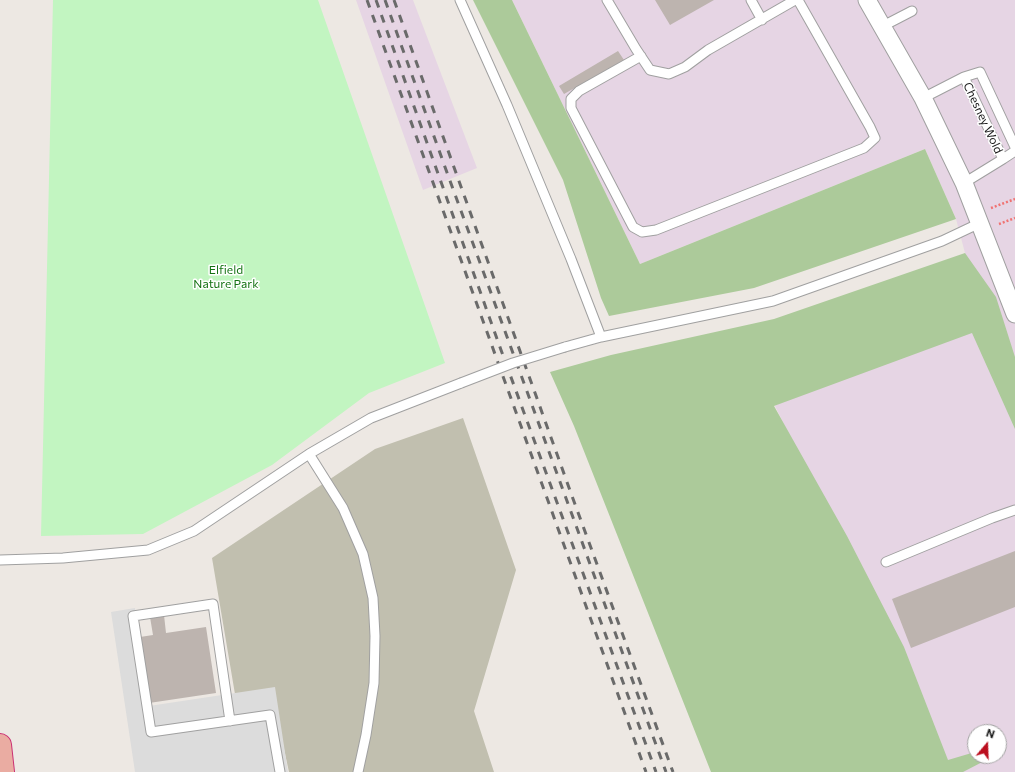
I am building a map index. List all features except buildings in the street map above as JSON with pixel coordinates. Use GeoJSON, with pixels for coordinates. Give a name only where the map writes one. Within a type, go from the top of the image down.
{"type":"FeatureCollection","features":[{"type":"Feature","properties":{"kind":"highway"},"geometry":{"type":"LineString","coordinates":[[0,745],[4,772]]}},
{"type":"Feature","properties":{"kind":"street"},"geometry":{"type":"LineString","coordinates":[[868,0],[922,98],[964,183],[1015,314]]}},
{"type":"Feature","properties":{"kind":"lane"},"geometry":{"type":"LineString","coordinates":[[460,0],[507,105],[571,259],[601,337]]}},
{"type":"Feature","properties":{"kind":"lane"},"geometry":{"type":"LineString","coordinates":[[607,0],[650,70],[669,74],[685,67],[708,50],[795,0]]}},
{"type":"Feature","properties":{"kind":"lane"},"geometry":{"type":"LineString","coordinates":[[750,0],[762,20]]}},
{"type":"Feature","properties":{"kind":"lane"},"geometry":{"type":"LineString","coordinates":[[640,56],[579,91],[571,99],[571,108],[633,227],[642,232],[656,230],[864,148],[875,138],[798,0]]}},
{"type":"Feature","properties":{"kind":"lane"},"geometry":{"type":"LineString","coordinates":[[882,26],[912,12]]}},
{"type":"Feature","properties":{"kind":"lane"},"geometry":{"type":"LineString","coordinates":[[964,77],[980,72],[1015,147]]}},
{"type":"Feature","properties":{"kind":"lane","name":"Chesney Wold"},"geometry":{"type":"LineString","coordinates":[[922,98],[964,77],[1003,160],[964,183]]}},
{"type":"Feature","properties":{"kind":"lane"},"geometry":{"type":"LineString","coordinates":[[1003,160],[1015,151]]}},
{"type":"Feature","properties":{"kind":"lane"},"geometry":{"type":"LineString","coordinates":[[0,560],[63,558],[148,550],[194,532],[309,454],[371,418],[513,363],[565,347],[601,337],[773,302],[942,240],[977,219]]}},
{"type":"Feature","properties":{"kind":"lane"},"geometry":{"type":"LineString","coordinates":[[309,454],[343,508],[363,554],[373,598],[375,636],[374,683],[366,735],[358,772]]}},
{"type":"Feature","properties":{"kind":"lane"},"geometry":{"type":"LineString","coordinates":[[886,562],[1015,510]]}},
{"type":"Feature","properties":{"kind":"lane"},"geometry":{"type":"LineString","coordinates":[[230,721],[213,604],[133,616],[151,732],[230,721],[270,715],[280,772]]}},
{"type":"Feature","properties":{"kind":"path"},"geometry":{"type":"LineString","coordinates":[[977,219],[1015,199]]}},
{"type":"Feature","properties":{"kind":"shaded area"},"geometry":{"type":"Polygon","coordinates":[[[356,0],[413,0],[477,168],[423,190],[356,0]]]}},
{"type":"Feature","properties":{"kind":"shaded area"},"geometry":{"type":"Polygon","coordinates":[[[512,0],[1015,0],[1015,772],[953,772],[775,406],[965,253],[956,219],[925,149],[640,264],[512,0]]]}},
{"type":"Feature","properties":{"kind":"shaded area"},"geometry":{"type":"Polygon","coordinates":[[[463,418],[516,570],[474,711],[494,772],[289,772],[274,703],[237,706],[212,558],[375,449],[463,418]]]}},
{"type":"Feature","properties":{"kind":"shaded area"},"geometry":{"type":"Polygon","coordinates":[[[135,608],[149,706],[275,687],[288,772],[135,772],[111,612],[135,608]]]}},
{"type":"Feature","properties":{"kind":"green space","name":"Elfield Nature Park"},"geometry":{"type":"Polygon","coordinates":[[[53,0],[318,0],[445,363],[369,393],[272,465],[143,534],[41,536],[53,0]]]}},
{"type":"Feature","properties":{"kind":"green space"},"geometry":{"type":"Polygon","coordinates":[[[473,0],[512,0],[640,264],[925,149],[956,219],[754,288],[609,316],[601,298],[563,180],[473,0]]]}},
{"type":"Feature","properties":{"kind":"green space"},"geometry":{"type":"Polygon","coordinates":[[[965,253],[996,297],[1015,357],[1015,429],[972,333],[774,406],[847,536],[904,647],[948,760],[967,754],[967,764],[978,764],[963,772],[711,772],[574,426],[550,372],[611,355],[774,319],[965,253]]]}},
{"type":"Feature","properties":{"kind":"railway"},"geometry":{"type":"LineString","coordinates":[[367,0],[646,772]]}},
{"type":"Feature","properties":{"kind":"railway"},"geometry":{"type":"LineString","coordinates":[[376,0],[501,350],[656,772]]}},
{"type":"Feature","properties":{"kind":"railway"},"geometry":{"type":"LineString","coordinates":[[385,0],[666,772]]}},
{"type":"Feature","properties":{"kind":"railway"},"geometry":{"type":"LineString","coordinates":[[394,0],[673,772]]}}]}
